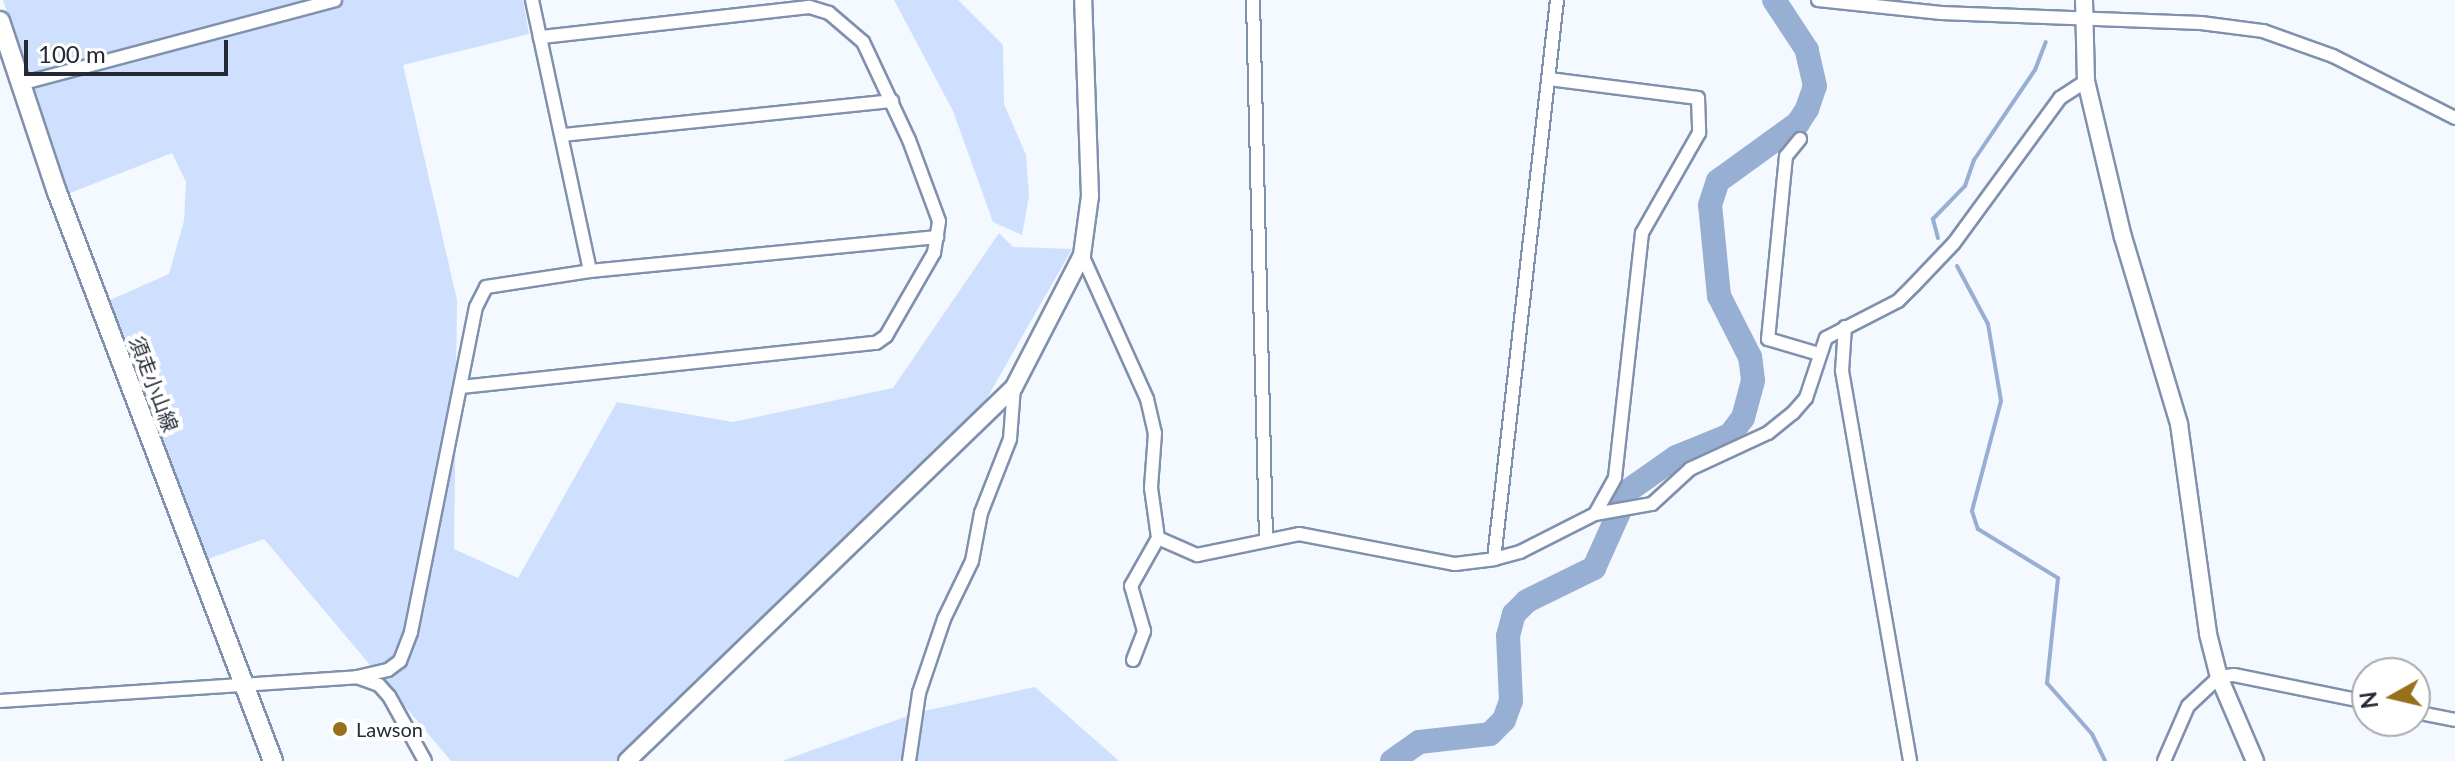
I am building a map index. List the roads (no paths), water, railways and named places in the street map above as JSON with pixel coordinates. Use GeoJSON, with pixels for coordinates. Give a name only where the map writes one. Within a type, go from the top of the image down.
{"type":"FeatureCollection","features":[{"type":"Feature","properties":{"kind":"main road","name":"須走小山線"},"geometry":{"type":"LineString","coordinates":[[0,21],[20,84],[273,761]]}},
{"type":"Feature","properties":{"kind":"street"},"geometry":{"type":"LineString","coordinates":[[20,84],[335,0]]}},
{"type":"Feature","properties":{"kind":"street"},"geometry":{"type":"LineString","coordinates":[[532,0],[590,271]]}},
{"type":"Feature","properties":{"kind":"street"},"geometry":{"type":"LineString","coordinates":[[627,761],[1014,387],[1082,255],[1090,196],[1083,0]]}},
{"type":"Feature","properties":{"kind":"street"},"geometry":{"type":"LineString","coordinates":[[1253,0],[1266,538]]}},
{"type":"Feature","properties":{"kind":"street"},"geometry":{"type":"LineString","coordinates":[[1494,559],[1557,0]]}},
{"type":"Feature","properties":{"kind":"street"},"geometry":{"type":"LineString","coordinates":[[1818,0],[2082,20],[2201,23],[2263,31],[2333,56],[2455,118]]}},
{"type":"Feature","properties":{"kind":"street"},"geometry":{"type":"LineString","coordinates":[[2084,0],[2082,20],[2086,81],[2123,237],[2179,424],[2208,634],[2219,677],[2255,761]]}},
{"type":"Feature","properties":{"kind":"street"},"geometry":{"type":"LineString","coordinates":[[461,387],[876,343],[886,336],[927,267],[937,237],[939,221],[927,183],[892,101],[853,29],[809,7],[540,37]]}},
{"type":"Feature","properties":{"kind":"street"},"geometry":{"type":"LineString","coordinates":[[1549,79],[1698,98],[1699,133],[1642,233],[1615,478],[1600,514]]}},
{"type":"Feature","properties":{"kind":"street"},"geometry":{"type":"LineString","coordinates":[[1158,538],[1197,555],[1266,538],[1299,534],[1455,564],[1520,552],[1600,514],[1635,510],[1652,504],[1690,469],[1768,433],[1793,413],[1806,398],[1826,338],[1898,301],[1988,200],[2060,98],[2086,81]]}},
{"type":"Feature","properties":{"kind":"street"},"geometry":{"type":"LineString","coordinates":[[563,135],[892,101]]}},
{"type":"Feature","properties":{"kind":"street"},"geometry":{"type":"LineString","coordinates":[[1800,139],[1786,156],[1768,339],[1819,354]]}},
{"type":"Feature","properties":{"kind":"street"},"geometry":{"type":"LineString","coordinates":[[0,701],[246,687],[357,677],[388,670],[406,649],[476,307],[486,287],[590,271],[937,237]]}},
{"type":"Feature","properties":{"kind":"street"},"geometry":{"type":"LineString","coordinates":[[1082,255],[1147,399],[1155,433],[1151,488],[1158,538],[1131,586],[1144,631],[1133,660]]}},
{"type":"Feature","properties":{"kind":"street"},"geometry":{"type":"LineString","coordinates":[[1845,327],[1842,371],[1910,761]]}},
{"type":"Feature","properties":{"kind":"street"},"geometry":{"type":"LineString","coordinates":[[909,761],[919,693],[944,619],[972,561],[981,513],[1010,439],[1014,387]]}},
{"type":"Feature","properties":{"kind":"street"},"geometry":{"type":"LineString","coordinates":[[2164,761],[2188,706],[2219,677],[2234,675],[2351,699]]}},
{"type":"Feature","properties":{"kind":"street"},"geometry":{"type":"LineString","coordinates":[[357,677],[379,685],[389,696],[425,761]]}},
{"type":"Feature","properties":{"kind":"street"},"geometry":{"type":"LineString","coordinates":[[2431,715],[2455,720]]}},
{"type":"Feature","properties":{"kind":"waterway"},"geometry":{"type":"LineString","coordinates":[[1392,761],[1419,742],[1490,734],[1504,720],[1511,701],[1508,636],[1514,614],[1527,601],[1594,568],[1629,490],[1676,457],[1730,435],[1743,418],[1753,380],[1750,357],[1719,296],[1710,205],[1718,181],[1798,123],[1815,86],[1807,50],[1774,0]]}},
{"type":"Feature","properties":{"kind":"waterway"},"geometry":{"type":"LineString","coordinates":[[1938,238],[1933,219],[1965,186],[1974,160],[2035,70],[2046,42]]}},
{"type":"Feature","properties":{"kind":"waterway"},"geometry":{"type":"LineString","coordinates":[[1957,266],[1988,324],[2001,401],[1972,511],[1978,529],[2058,578],[2047,683],[2092,734],[2105,761]]}},
{"type":"Feature","properties":{"kind":"place","name":"Lawson"},"geometry":{"type":"Point","coordinates":[340,729]}}]}
